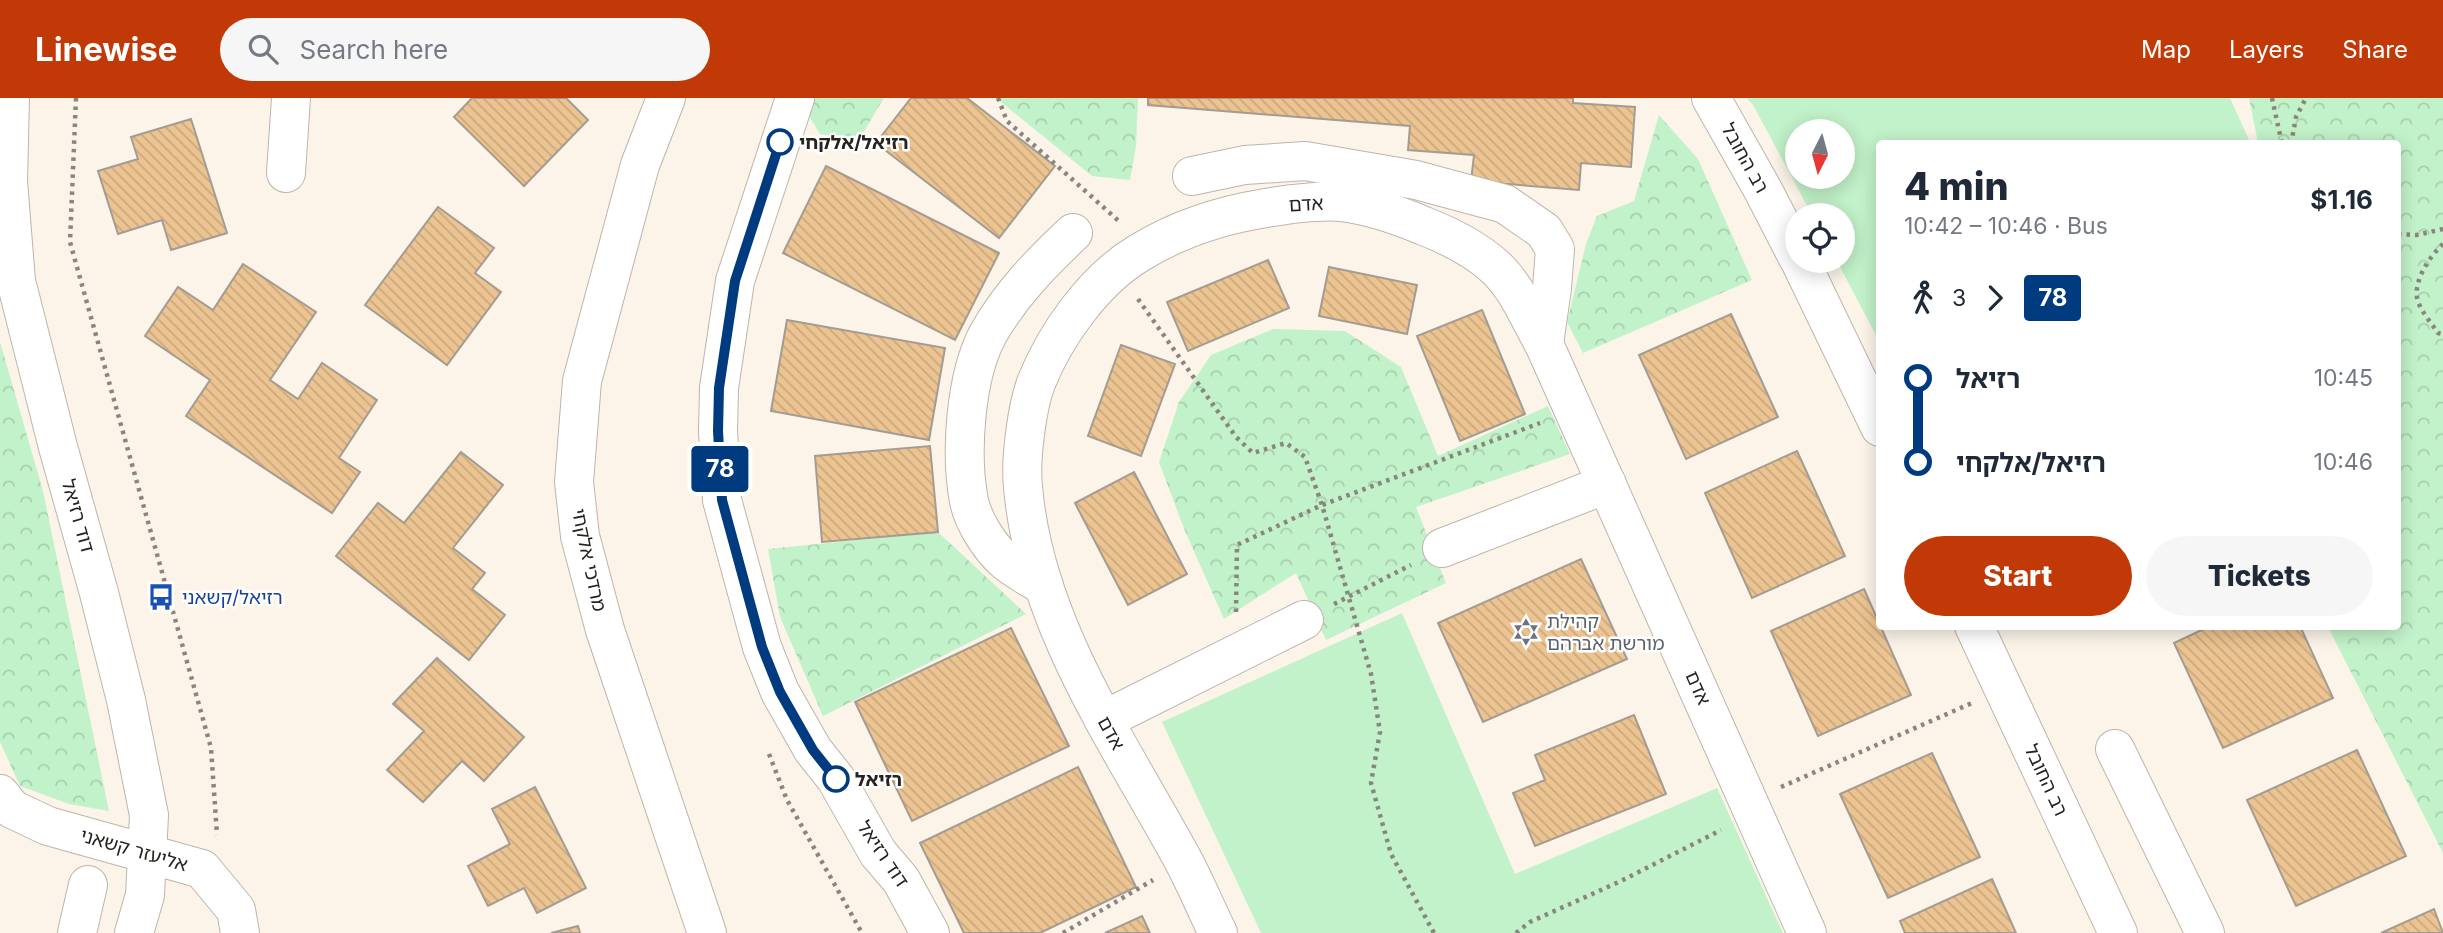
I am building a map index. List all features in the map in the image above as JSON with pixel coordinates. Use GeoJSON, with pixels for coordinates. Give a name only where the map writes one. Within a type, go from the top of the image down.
{"type":"FeatureCollection","features":[{"type":"Feature","properties":{"kind":"street","name":"דוד רזיאל"},"geometry":{"type":"LineString","coordinates":[[10,98],[8,181],[16,282],[126,700],[149,815],[145,895],[134,933]]}},
{"type":"Feature","properties":{"kind":"street"},"geometry":{"type":"LineString","coordinates":[[286,173],[291,98]]}},
{"type":"Feature","properties":{"kind":"street","name":"מרדכי אלקחי"},"geometry":{"type":"LineString","coordinates":[[666,98],[640,165],[582,381],[574,482],[580,536],[605,630],[707,933]]}},
{"type":"Feature","properties":{"kind":"street","name":"דוד רזיאל"},"geometry":{"type":"LineString","coordinates":[[795,98],[735,281],[719,388],[718,431],[722,500],[762,647],[780,692],[813,750],[836,779],[878,853],[901,880],[930,933]]}},
{"type":"Feature","properties":{"kind":"street","name":"רב החובל"},"geometry":{"type":"LineString","coordinates":[[1711,98],[1785,233]]}},
{"type":"Feature","properties":{"kind":"street"},"geometry":{"type":"LineString","coordinates":[[1192,176],[1245,165],[1305,161],[1416,180],[1505,204],[1544,230],[1555,249],[1544,344]]}},
{"type":"Feature","properties":{"kind":"street","name":"אדם"},"geometry":{"type":"LineString","coordinates":[[1218,933],[1185,863],[1069,653],[1032,545],[1022,485],[1025,435],[1035,384],[1060,336],[1097,286],[1138,253],[1192,226],[1237,212],[1286,205],[1340,202],[1393,213],[1437,231],[1495,267],[1518,298],[1544,344],[1807,933]]}},
{"type":"Feature","properties":{"kind":"street"},"geometry":{"type":"LineString","coordinates":[[1044,586],[1004,560],[985,537],[969,503],[964,425],[975,373],[987,337],[1034,269],[1073,233]]}},
{"type":"Feature","properties":{"kind":"street"},"geometry":{"type":"LineString","coordinates":[[1806,273],[1876,419]]}},
{"type":"Feature","properties":{"kind":"street"},"geometry":{"type":"LineString","coordinates":[[1442,548],[1607,485]]}},
{"type":"Feature","properties":{"kind":"street"},"geometry":{"type":"LineString","coordinates":[[1104,720],[1304,620]]}},
{"type":"Feature","properties":{"kind":"street","name":"רב החובל"},"geometry":{"type":"LineString","coordinates":[[1976,630],[2118,933]]}},
{"type":"Feature","properties":{"kind":"street"},"geometry":{"type":"LineString","coordinates":[[2115,749],[2205,933]]}},
{"type":"Feature","properties":{"kind":"street","name":"אליעזר קשאני"},"geometry":{"type":"LineString","coordinates":[[0,794],[12,809],[48,826],[202,869],[236,910],[240,933]]}},
{"type":"Feature","properties":{"kind":"street"},"geometry":{"type":"LineString","coordinates":[[77,933],[88,885]]}},
{"type":"Feature","properties":{"kind":"path"},"geometry":{"type":"LineString","coordinates":[[76,98],[70,242],[211,748],[221,892]]}},
{"type":"Feature","properties":{"kind":"path"},"geometry":{"type":"LineString","coordinates":[[998,98],[1007,121],[1150,248]]}},
{"type":"Feature","properties":{"kind":"path"},"geometry":{"type":"LineString","coordinates":[[2272,98],[2281,140]]}},
{"type":"Feature","properties":{"kind":"path"},"geometry":{"type":"LineString","coordinates":[[2292,140],[2296,117],[2306,98]]}},
{"type":"Feature","properties":{"kind":"path"},"geometry":{"type":"LineString","coordinates":[[2401,234],[2417,235],[2443,229]]}},
{"type":"Feature","properties":{"kind":"path"},"geometry":{"type":"LineString","coordinates":[[2443,244],[2421,273],[2418,302],[2438,333],[2443,334]]}},
{"type":"Feature","properties":{"kind":"path"},"geometry":{"type":"LineString","coordinates":[[1118,270],[1236,437],[1253,453],[1286,443],[1305,457],[1350,596],[1371,674],[1380,732],[1371,783],[1391,854],[1434,933]]}},
{"type":"Feature","properties":{"kind":"path"},"geometry":{"type":"LineString","coordinates":[[1235,654],[1237,545],[1322,505],[1573,411]]}},
{"type":"Feature","properties":{"kind":"path"},"geometry":{"type":"LineString","coordinates":[[1304,620],[1442,548]]}},
{"type":"Feature","properties":{"kind":"path"},"geometry":{"type":"LineString","coordinates":[[1516,933],[1530,922],[1621,881],[1751,808],[2003,689]]}},
{"type":"Feature","properties":{"kind":"path"},"geometry":{"type":"LineString","coordinates":[[1063,933],[1185,863]]}},
{"type":"Feature","properties":{"kind":"green space"},"geometry":{"type":"Polygon","coordinates":[[[810,98],[884,98],[857,143],[820,134],[806,111],[810,98]]]}},
{"type":"Feature","properties":{"kind":"green space"},"geometry":{"type":"Polygon","coordinates":[[[996,98],[1138,98],[1136,146],[1130,180],[1092,176],[996,98]]]}},
{"type":"Feature","properties":{"kind":"green space"},"geometry":{"type":"Polygon","coordinates":[[[1747,98],[2230,98],[2249,140],[1876,140],[1876,335],[1843,273],[1855,273],[1855,203],[1806,203],[1798,189],[1855,189],[1855,119],[1785,119],[1785,165],[1747,98]]]}},
{"type":"Feature","properties":{"kind":"green space"},"geometry":{"type":"Polygon","coordinates":[[[2249,98],[2443,98],[2443,853],[2330,630],[2401,630],[2401,140],[2257,140],[2249,98]]]}},
{"type":"Feature","properties":{"kind":"green space"},"geometry":{"type":"Polygon","coordinates":[[[1659,115],[1698,159],[1752,280],[1583,353],[1567,322],[1586,244],[1597,216],[1634,201],[1659,115]]]}},
{"type":"Feature","properties":{"kind":"green space"},"geometry":{"type":"Polygon","coordinates":[[[1273,329],[1345,331],[1401,367],[1438,456],[1548,406],[1570,454],[1416,507],[1446,583],[1326,640],[1296,573],[1224,619],[1185,531],[1159,462],[1179,402],[1211,355],[1273,329]]]}},
{"type":"Feature","properties":{"kind":"green space"},"geometry":{"type":"Polygon","coordinates":[[[0,342],[43,491],[109,811],[69,804],[20,786],[0,742],[0,342]]]}},
{"type":"Feature","properties":{"kind":"green space"},"geometry":{"type":"Polygon","coordinates":[[[938,532],[1026,614],[823,716],[780,617],[768,549],[938,532]]]}},
{"type":"Feature","properties":{"kind":"green space"},"geometry":{"type":"Polygon","coordinates":[[[1402,613],[1515,874],[1717,788],[1783,933],[1261,933],[1162,722],[1402,613]]]}},
{"type":"Feature","properties":{"kind":"building"},"geometry":{"type":"Polygon","coordinates":[[[472,98],[566,98],[588,120],[524,186],[454,117],[472,98]]]}},
{"type":"Feature","properties":{"kind":"building"},"geometry":{"type":"Polygon","coordinates":[[[911,98],[967,98],[1055,166],[999,238],[876,143],[911,98]]]}},
{"type":"Feature","properties":{"kind":"building"},"geometry":{"type":"Polygon","coordinates":[[[1148,98],[1573,98],[1573,103],[1635,107],[1631,167],[1581,163],[1579,190],[1471,181],[1474,155],[1408,150],[1410,126],[1148,105],[1148,98]]]}},
{"type":"Feature","properties":{"kind":"building"},"geometry":{"type":"Polygon","coordinates":[[[191,119],[227,233],[171,250],[162,220],[118,234],[98,171],[138,159],[131,137],[191,119]]]}},
{"type":"Feature","properties":{"kind":"building"},"geometry":{"type":"Polygon","coordinates":[[[826,166],[999,253],[955,340],[783,253],[826,166]]]}},
{"type":"Feature","properties":{"kind":"building"},"geometry":{"type":"Polygon","coordinates":[[[438,207],[494,248],[475,273],[501,292],[447,365],[365,305],[438,207]]]}},
{"type":"Feature","properties":{"kind":"building"},"geometry":{"type":"Polygon","coordinates":[[[1268,260],[1289,308],[1188,351],[1167,302],[1268,260]]]}},
{"type":"Feature","properties":{"kind":"building"},"geometry":{"type":"Polygon","coordinates":[[[243,264],[316,312],[270,380],[298,399],[322,363],[377,400],[339,458],[360,472],[332,513],[186,416],[210,380],[145,336],[178,287],[213,310],[243,264]]]}},
{"type":"Feature","properties":{"kind":"building"},"geometry":{"type":"Polygon","coordinates":[[[1329,267],[1417,285],[1407,334],[1319,316],[1329,267]]]}},
{"type":"Feature","properties":{"kind":"building"},"geometry":{"type":"Polygon","coordinates":[[[1482,310],[1525,414],[1460,441],[1417,336],[1482,310]]]}},
{"type":"Feature","properties":{"kind":"building"},"geometry":{"type":"Polygon","coordinates":[[[1731,314],[1778,417],[1686,459],[1639,355],[1731,314]]]}},
{"type":"Feature","properties":{"kind":"building"},"geometry":{"type":"Polygon","coordinates":[[[787,320],[945,348],[929,440],[771,411],[787,320]]]}},
{"type":"Feature","properties":{"kind":"building"},"geometry":{"type":"Polygon","coordinates":[[[1121,345],[1175,364],[1141,456],[1088,436],[1121,345]]]}},
{"type":"Feature","properties":{"kind":"building"},"geometry":{"type":"Polygon","coordinates":[[[930,446],[938,532],[822,542],[815,456],[930,446]]]}},
{"type":"Feature","properties":{"kind":"building"},"geometry":{"type":"Polygon","coordinates":[[[1797,451],[1845,556],[1752,598],[1705,493],[1797,451]]]}},
{"type":"Feature","properties":{"kind":"building"},"geometry":{"type":"Polygon","coordinates":[[[461,452],[503,485],[453,548],[485,573],[472,589],[505,615],[469,660],[336,556],[378,503],[404,523],[461,452]]]}},
{"type":"Feature","properties":{"kind":"building"},"geometry":{"type":"Polygon","coordinates":[[[1134,472],[1187,574],[1128,605],[1075,503],[1134,472]]]}},
{"type":"Feature","properties":{"kind":"building"},"geometry":{"type":"Polygon","coordinates":[[[1581,559],[1627,659],[1483,722],[1438,623],[1581,559]]]}},
{"type":"Feature","properties":{"kind":"building"},"geometry":{"type":"Polygon","coordinates":[[[1864,589],[1876,616],[1876,630],[1882,630],[1911,695],[1818,736],[1771,631],[1864,589]]]}},
{"type":"Feature","properties":{"kind":"building"},"geometry":{"type":"Polygon","coordinates":[[[1011,628],[1069,746],[912,821],[855,702],[1011,628]]]}},
{"type":"Feature","properties":{"kind":"building"},"geometry":{"type":"Polygon","coordinates":[[[2202,630],[2302,630],[2333,698],[2223,748],[2174,643],[2202,630]]]}},
{"type":"Feature","properties":{"kind":"building"},"geometry":{"type":"Polygon","coordinates":[[[437,658],[524,737],[484,781],[462,761],[423,802],[387,770],[424,731],[393,704],[437,658]]]}},
{"type":"Feature","properties":{"kind":"building"},"geometry":{"type":"Polygon","coordinates":[[[1634,715],[1666,794],[1535,846],[1513,793],[1545,780],[1535,755],[1634,715]]]}},
{"type":"Feature","properties":{"kind":"building"},"geometry":{"type":"Polygon","coordinates":[[[2357,750],[2406,856],[2296,906],[2247,800],[2357,750]]]}},
{"type":"Feature","properties":{"kind":"building"},"geometry":{"type":"Polygon","coordinates":[[[1932,753],[1980,857],[1888,898],[1840,794],[1932,753]]]}},
{"type":"Feature","properties":{"kind":"building"},"geometry":{"type":"Polygon","coordinates":[[[1078,767],[1136,887],[1040,933],[964,933],[920,843],[1078,767]]]}},
{"type":"Feature","properties":{"kind":"building"},"geometry":{"type":"Polygon","coordinates":[[[535,787],[586,888],[537,913],[524,888],[488,906],[468,866],[510,844],[492,809],[535,787]]]}},
{"type":"Feature","properties":{"kind":"building"},"geometry":{"type":"Polygon","coordinates":[[[1992,879],[2016,933],[1905,933],[1900,921],[1992,879]]]}},
{"type":"Feature","properties":{"kind":"building"},"geometry":{"type":"Polygon","coordinates":[[[2434,909],[2443,933],[2381,933],[2434,909]]]}},
{"type":"Feature","properties":{"kind":"building"},"geometry":{"type":"Polygon","coordinates":[[[1142,916],[1150,933],[1105,933],[1142,916]]]}},
{"type":"Feature","properties":{"kind":"building"},"geometry":{"type":"Polygon","coordinates":[[[578,926],[580,933],[551,933],[578,926]]]}},
{"type":"Feature","properties":{"kind":"bus line","name":"78"},"geometry":{"type":"LineString","coordinates":[[780,142],[735,281],[719,388],[718,431],[722,500],[762,647],[780,692],[813,750],[836,779]]}},
{"type":"Feature","properties":{"kind":"place","name":"רזיאל/אלקחי"},"geometry":{"type":"Point","coordinates":[780,142]}},
{"type":"Feature","properties":{"kind":"place","name":"רזיאל/קשאני"},"geometry":{"type":"Point","coordinates":[161,597]}},
{"type":"Feature","properties":{"kind":"place","name":"קהילת מורשת אברהם"},"geometry":{"type":"Point","coordinates":[1526,632]}},
{"type":"Feature","properties":{"kind":"place","name":"רזיאל"},"geometry":{"type":"Point","coordinates":[836,779]}}]}
